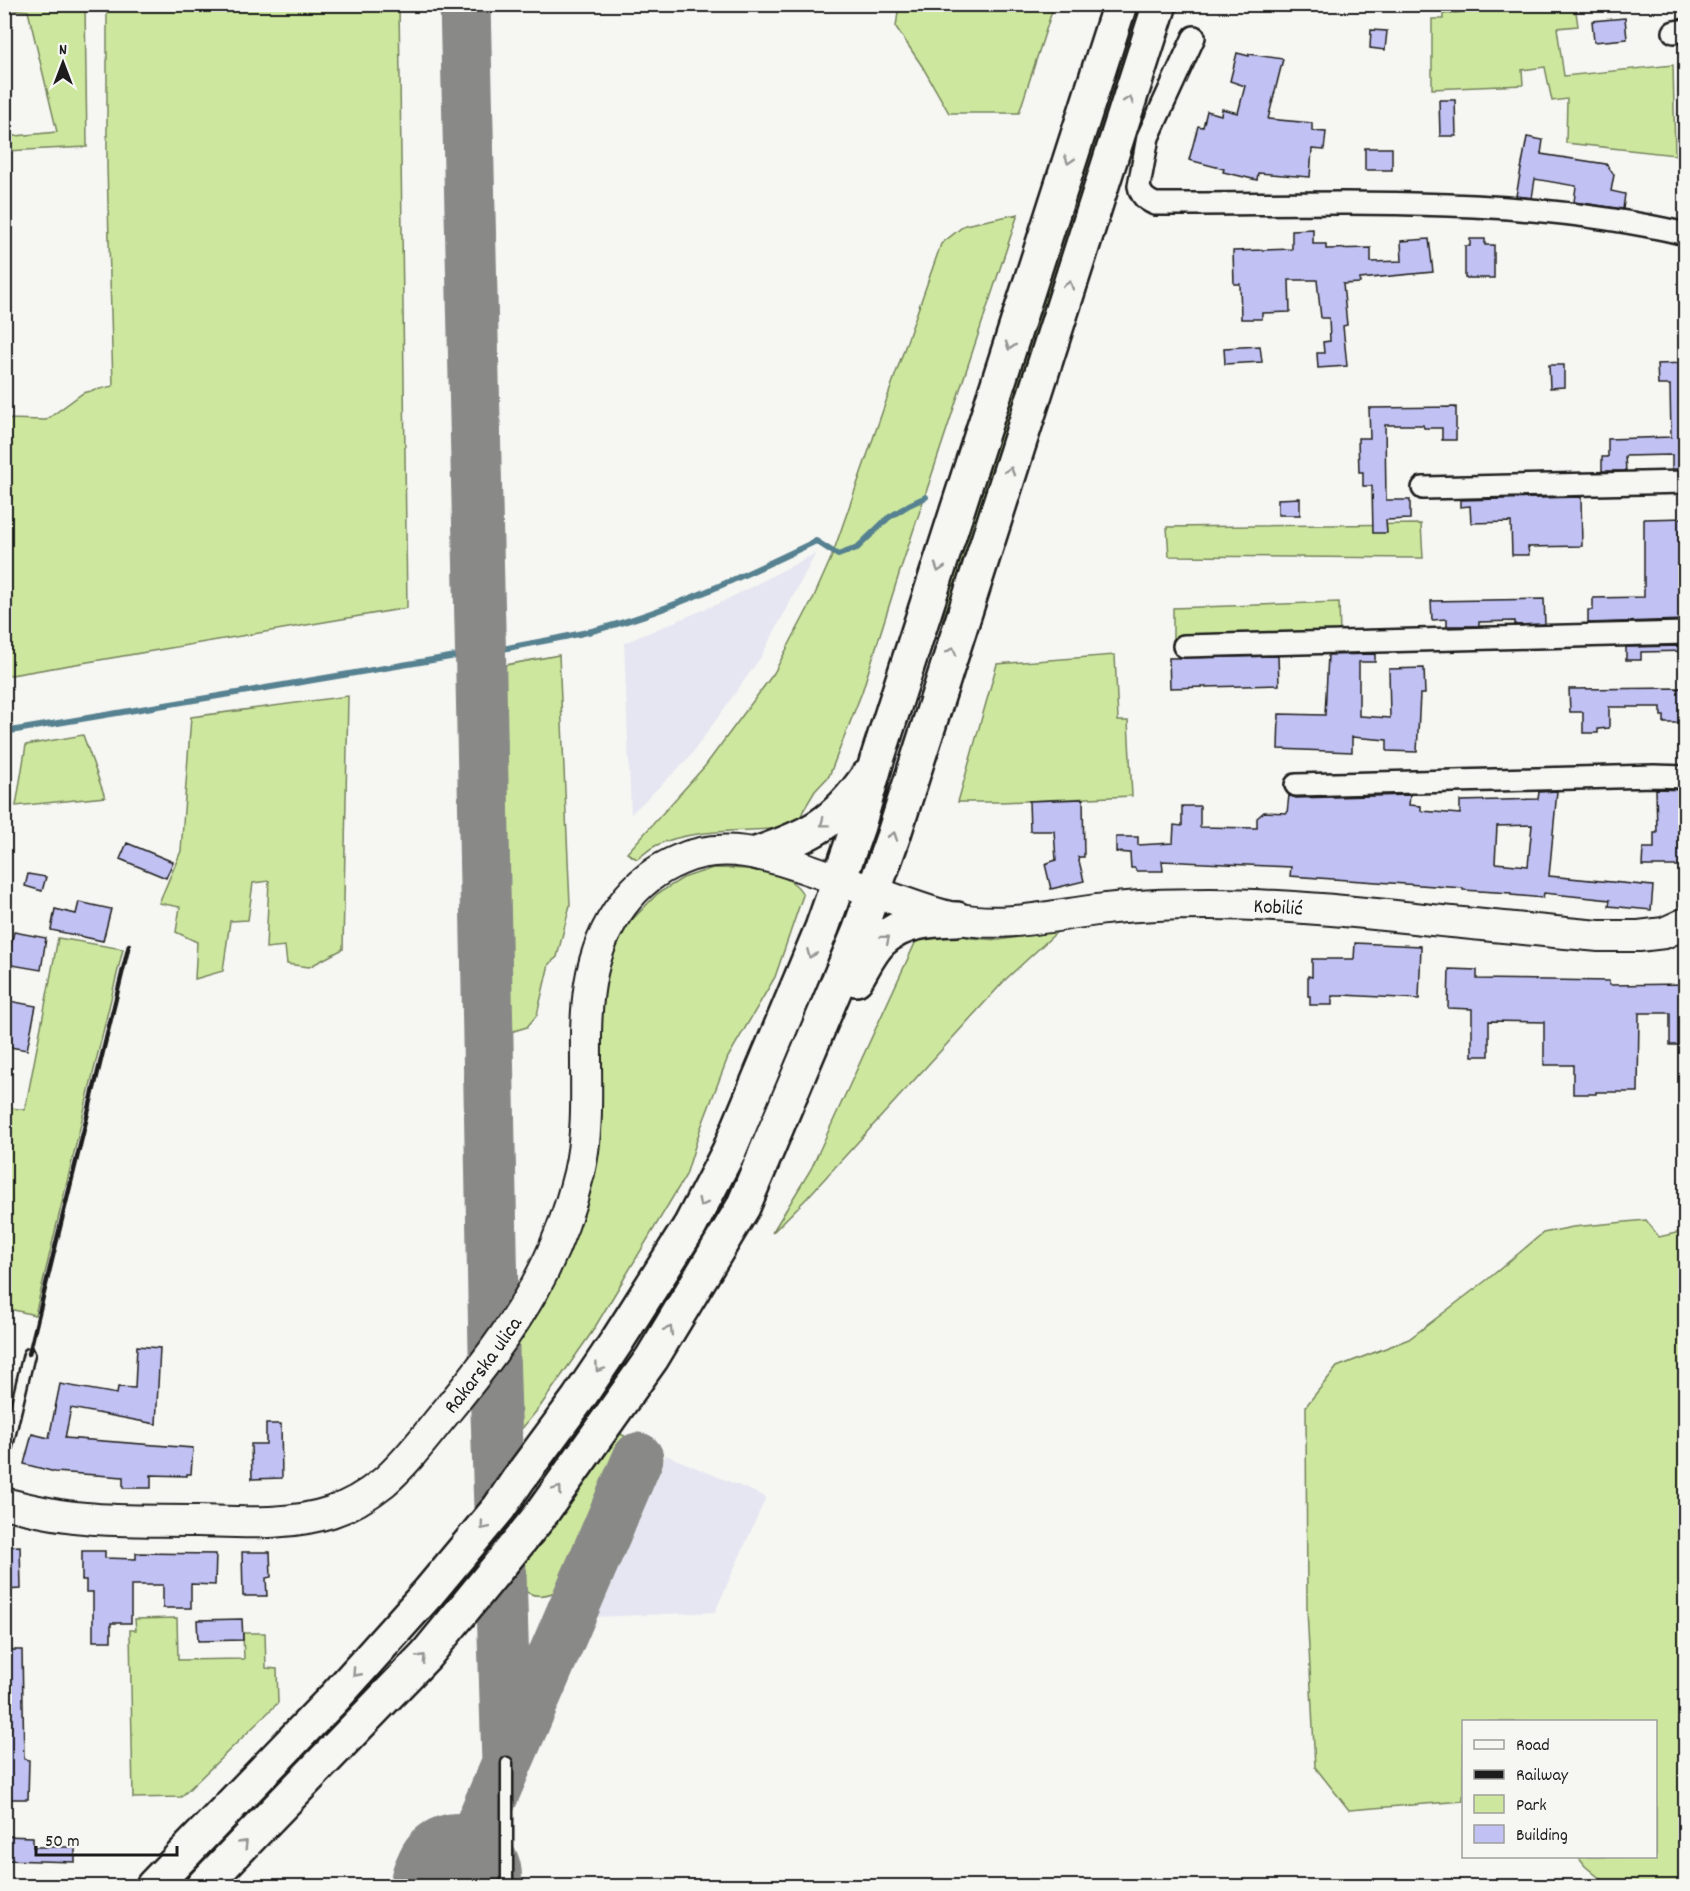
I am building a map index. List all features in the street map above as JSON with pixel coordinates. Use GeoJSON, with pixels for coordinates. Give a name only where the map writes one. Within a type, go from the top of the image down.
{"type":"FeatureCollection","features":[{"type":"Feature","properties":{"kind":"main road"},"geometry":{"type":"LineString","coordinates":[[153,1887],[335,1697],[429,1592],[499,1508],[617,1341],[690,1226],[729,1151],[822,928],[858,826],[876,763],[1120,4]]}},
{"type":"Feature","properties":{"kind":"main road"},"geometry":{"type":"LineString","coordinates":[[203,1887],[426,1655],[539,1517],[652,1358],[743,1207],[859,932],[897,825],[1160,4]]}},
{"type":"Feature","properties":{"kind":"main road"},"geometry":{"type":"LineString","coordinates":[[759,854],[798,840],[824,824],[851,799],[876,763]]}},
{"type":"Feature","properties":{"kind":"main road","name":"Rakarska ulica"},"geometry":{"type":"LineString","coordinates":[[4,1503],[53,1514],[90,1519],[290,1521],[333,1512],[364,1496],[389,1477],[417,1448],[476,1376],[534,1289],[566,1224],[580,1167],[586,1122],[586,1005],[589,979],[598,949],[611,920],[628,897],[645,880],[677,860],[702,852],[740,850],[759,854]]}},
{"type":"Feature","properties":{"kind":"main road","name":"Kobilić"},"geometry":{"type":"LineString","coordinates":[[759,854],[790,862],[957,919],[1024,920],[1119,908],[1234,904],[1310,907],[1599,936],[1639,936],[1664,933],[1686,923]]}},
{"type":"Feature","properties":{"kind":"main road"},"geometry":{"type":"LineString","coordinates":[[774,1134],[801,1097],[853,985],[875,948],[882,940],[901,928],[933,920],[957,919]]}},
{"type":"Feature","properties":{"kind":"street"},"geometry":{"type":"LineString","coordinates":[[1194,37],[1148,137],[1139,186],[1146,200],[1155,204],[1500,207],[1595,217],[1686,234]]}},
{"type":"Feature","properties":{"kind":"street"},"geometry":{"type":"LineString","coordinates":[[1423,488],[1686,482]]}},
{"type":"Feature","properties":{"kind":"street"},"geometry":{"type":"LineString","coordinates":[[1184,645],[1686,633]]}},
{"type":"Feature","properties":{"kind":"street"},"geometry":{"type":"LineString","coordinates":[[1296,785],[1686,777]]}},
{"type":"Feature","properties":{"kind":"lane"},"geometry":{"type":"LineString","coordinates":[[4,1458],[29,1354]]}},
{"type":"Feature","properties":{"kind":"lane"},"geometry":{"type":"LineString","coordinates":[[507,1763],[507,1887]]}},
{"type":"Feature","properties":{"kind":"shaded area"},"geometry":{"type":"Polygon","coordinates":[[[816,553],[761,657],[688,759],[631,814],[624,643],[722,602],[816,553]]]}},
{"type":"Feature","properties":{"kind":"shaded area"},"geometry":{"type":"Polygon","coordinates":[[[666,1455],[766,1497],[715,1612],[594,1617],[666,1455]]]}},
{"type":"Feature","properties":{"kind":"green space"},"geometry":{"type":"Polygon","coordinates":[[[5,4],[85,5],[87,147],[5,151],[5,137],[57,132],[28,11],[5,9],[5,4]]]}},
{"type":"Feature","properties":{"kind":"green space"},"geometry":{"type":"Polygon","coordinates":[[[107,5],[399,5],[407,608],[5,676],[5,419],[46,420],[83,393],[113,386],[107,166],[107,5]]]}},
{"type":"Feature","properties":{"kind":"green space"},"geometry":{"type":"Polygon","coordinates":[[[899,5],[1054,5],[1019,113],[949,113],[896,27],[899,5]]]}},
{"type":"Feature","properties":{"kind":"green space"},"geometry":{"type":"Polygon","coordinates":[[[1133,5],[1149,5],[903,756],[940,635],[954,559],[1133,5]]]}},
{"type":"Feature","properties":{"kind":"green space"},"geometry":{"type":"Polygon","coordinates":[[[1537,5],[1575,5],[1578,26],[1557,28],[1564,76],[1673,65],[1675,155],[1566,143],[1567,99],[1552,101],[1545,67],[1522,70],[1523,85],[1432,89],[1432,19],[1443,19],[1443,14],[1537,5]]]}},
{"type":"Feature","properties":{"kind":"green space"},"geometry":{"type":"Polygon","coordinates":[[[1018,214],[862,692],[829,776],[815,791],[797,827],[705,833],[670,840],[655,846],[637,859],[627,853],[705,766],[774,673],[812,601],[832,556],[941,244],[965,225],[1018,214]]]}},
{"type":"Feature","properties":{"kind":"green space"},"geometry":{"type":"Polygon","coordinates":[[[1421,524],[1423,558],[1169,556],[1167,527],[1421,524]]]}},
{"type":"Feature","properties":{"kind":"green space"},"geometry":{"type":"Polygon","coordinates":[[[1339,602],[1340,636],[1173,640],[1173,608],[1339,602]]]}},
{"type":"Feature","properties":{"kind":"green space"},"geometry":{"type":"Polygon","coordinates":[[[559,655],[570,905],[557,957],[549,964],[537,1015],[527,1027],[504,1034],[495,667],[559,655]]]}},
{"type":"Feature","properties":{"kind":"green space"},"geometry":{"type":"Polygon","coordinates":[[[1115,655],[1118,721],[1128,721],[1132,796],[958,802],[997,664],[1115,655]]]}},
{"type":"Feature","properties":{"kind":"green space"},"geometry":{"type":"Polygon","coordinates":[[[348,696],[343,949],[309,967],[287,964],[285,946],[266,948],[269,881],[253,883],[248,920],[230,921],[223,971],[195,979],[197,942],[176,932],[180,907],[159,903],[181,851],[191,717],[348,696]]]}},
{"type":"Feature","properties":{"kind":"green space"},"geometry":{"type":"Polygon","coordinates":[[[83,735],[105,797],[16,806],[26,745],[83,735]]]}},
{"type":"Feature","properties":{"kind":"green space"},"geometry":{"type":"Polygon","coordinates":[[[713,868],[763,871],[787,879],[797,886],[803,895],[775,977],[728,1057],[700,1130],[686,1175],[592,1332],[539,1408],[509,1444],[508,1349],[545,1297],[569,1253],[581,1219],[604,988],[615,945],[630,922],[657,894],[683,878],[713,868]]]}},
{"type":"Feature","properties":{"kind":"green space"},"geometry":{"type":"Polygon","coordinates":[[[1058,931],[1006,979],[807,1198],[772,1233],[811,1169],[916,941],[927,932],[946,932],[971,938],[999,940],[1058,931]]]}},
{"type":"Feature","properties":{"kind":"green space"},"geometry":{"type":"Polygon","coordinates":[[[58,938],[123,949],[35,1315],[5,1308],[5,1107],[25,1110],[58,938]]]}},
{"type":"Feature","properties":{"kind":"green space"},"geometry":{"type":"Polygon","coordinates":[[[1646,1220],[1659,1237],[1685,1231],[1685,1886],[1609,1886],[1579,1858],[1657,1858],[1657,1720],[1462,1720],[1462,1801],[1349,1810],[1315,1767],[1307,1609],[1306,1406],[1337,1367],[1409,1339],[1488,1279],[1543,1233],[1573,1227],[1646,1220]]]}},
{"type":"Feature","properties":{"kind":"green space"},"geometry":{"type":"Polygon","coordinates":[[[617,1432],[632,1440],[559,1590],[542,1595],[528,1593],[518,1583],[513,1566],[617,1432]]]}},
{"type":"Feature","properties":{"kind":"green space"},"geometry":{"type":"Polygon","coordinates":[[[177,1618],[178,1660],[244,1659],[243,1633],[265,1633],[266,1668],[277,1669],[278,1703],[181,1797],[133,1798],[130,1630],[136,1630],[135,1619],[177,1618]]]}},
{"type":"Feature","properties":{"kind":"building"},"geometry":{"type":"Polygon","coordinates":[[[1625,18],[1627,39],[1594,42],[1592,21],[1625,18]]]}},
{"type":"Feature","properties":{"kind":"building"},"geometry":{"type":"Polygon","coordinates":[[[1371,30],[1387,31],[1385,50],[1370,48],[1371,30]]]}},
{"type":"Feature","properties":{"kind":"building"},"geometry":{"type":"Polygon","coordinates":[[[1237,53],[1283,59],[1268,119],[1312,123],[1312,131],[1326,132],[1324,150],[1312,149],[1310,177],[1258,173],[1257,180],[1223,172],[1224,169],[1189,160],[1198,126],[1203,127],[1207,111],[1221,115],[1222,109],[1238,113],[1245,86],[1230,81],[1237,53]]]}},
{"type":"Feature","properties":{"kind":"building"},"geometry":{"type":"Polygon","coordinates":[[[1439,100],[1455,100],[1456,136],[1440,136],[1439,100]]]}},
{"type":"Feature","properties":{"kind":"building"},"geometry":{"type":"Polygon","coordinates":[[[1527,137],[1543,140],[1541,154],[1606,164],[1614,175],[1611,191],[1625,194],[1623,209],[1574,202],[1576,186],[1535,179],[1532,198],[1516,196],[1527,137]]]}},
{"type":"Feature","properties":{"kind":"building"},"geometry":{"type":"Polygon","coordinates":[[[1365,148],[1392,148],[1392,170],[1365,170],[1365,148]]]}},
{"type":"Feature","properties":{"kind":"building"},"geometry":{"type":"Polygon","coordinates":[[[1313,229],[1313,244],[1326,244],[1326,249],[1371,248],[1371,262],[1402,261],[1401,241],[1429,239],[1433,272],[1360,279],[1360,283],[1343,284],[1347,325],[1343,326],[1347,366],[1318,368],[1317,353],[1324,353],[1323,342],[1330,341],[1329,318],[1321,318],[1317,280],[1289,280],[1290,312],[1262,313],[1262,319],[1241,319],[1240,284],[1234,284],[1233,251],[1292,249],[1292,230],[1313,229]]]}},
{"type":"Feature","properties":{"kind":"building"},"geometry":{"type":"Polygon","coordinates":[[[1470,239],[1485,239],[1485,245],[1494,245],[1494,278],[1465,278],[1465,246],[1470,246],[1470,239]]]}},
{"type":"Feature","properties":{"kind":"building"},"geometry":{"type":"Polygon","coordinates":[[[1260,346],[1262,362],[1225,364],[1224,348],[1260,346]]]}},
{"type":"Feature","properties":{"kind":"building"},"geometry":{"type":"Polygon","coordinates":[[[1686,363],[1686,469],[1672,469],[1672,455],[1625,456],[1626,471],[1602,471],[1602,457],[1608,457],[1608,439],[1671,437],[1670,385],[1658,385],[1657,364],[1686,363]]]}},
{"type":"Feature","properties":{"kind":"building"},"geometry":{"type":"Polygon","coordinates":[[[1549,365],[1564,365],[1564,387],[1550,388],[1549,365]]]}},
{"type":"Feature","properties":{"kind":"building"},"geometry":{"type":"Polygon","coordinates":[[[1456,407],[1456,440],[1442,440],[1442,428],[1424,428],[1423,425],[1385,425],[1386,500],[1410,500],[1410,519],[1386,520],[1387,533],[1373,533],[1372,486],[1363,486],[1363,472],[1359,472],[1358,438],[1370,438],[1369,408],[1456,407]]]}},
{"type":"Feature","properties":{"kind":"building"},"geometry":{"type":"Polygon","coordinates":[[[1581,497],[1582,546],[1528,547],[1529,555],[1512,555],[1511,522],[1471,523],[1470,506],[1460,507],[1460,500],[1581,497]]]}},
{"type":"Feature","properties":{"kind":"building"},"geometry":{"type":"Polygon","coordinates":[[[1300,498],[1300,515],[1278,515],[1278,499],[1300,498]]]}},
{"type":"Feature","properties":{"kind":"building"},"geometry":{"type":"Polygon","coordinates":[[[1686,518],[1686,620],[1588,623],[1588,610],[1593,610],[1593,598],[1644,597],[1644,519],[1686,518]]]}},
{"type":"Feature","properties":{"kind":"building"},"geometry":{"type":"Polygon","coordinates":[[[1544,599],[1545,624],[1515,625],[1515,621],[1479,622],[1479,626],[1447,626],[1447,619],[1432,620],[1431,601],[1544,599]]]}},
{"type":"Feature","properties":{"kind":"building"},"geometry":{"type":"Polygon","coordinates":[[[1686,646],[1686,651],[1641,652],[1641,660],[1626,660],[1626,647],[1686,646]]]}},
{"type":"Feature","properties":{"kind":"building"},"geometry":{"type":"Polygon","coordinates":[[[1375,654],[1375,662],[1359,662],[1359,716],[1390,718],[1389,669],[1424,668],[1425,694],[1420,694],[1417,752],[1387,751],[1387,740],[1352,737],[1352,752],[1278,749],[1279,714],[1325,715],[1328,655],[1375,654]]]}},
{"type":"Feature","properties":{"kind":"building"},"geometry":{"type":"Polygon","coordinates":[[[1278,656],[1279,685],[1170,688],[1169,658],[1278,656]]]}},
{"type":"Feature","properties":{"kind":"building"},"geometry":{"type":"Polygon","coordinates":[[[1686,688],[1686,723],[1664,723],[1661,707],[1609,707],[1609,728],[1598,729],[1598,733],[1583,733],[1583,712],[1570,712],[1569,689],[1686,688]]]}},
{"type":"Feature","properties":{"kind":"building"},"geometry":{"type":"Polygon","coordinates":[[[1656,789],[1686,790],[1683,866],[1642,866],[1643,848],[1654,848],[1654,833],[1657,833],[1656,789]]]}},
{"type":"Feature","properties":{"kind":"building"},"geometry":{"type":"Polygon","coordinates":[[[1557,791],[1549,876],[1653,886],[1651,910],[1609,906],[1610,900],[1544,893],[1543,898],[1463,890],[1463,888],[1290,876],[1291,867],[1162,861],[1163,871],[1136,871],[1135,868],[1131,868],[1130,853],[1116,852],[1116,837],[1138,837],[1138,845],[1173,843],[1174,825],[1182,826],[1182,806],[1200,806],[1200,827],[1257,828],[1257,818],[1264,812],[1287,813],[1289,795],[1296,798],[1410,795],[1409,805],[1421,806],[1421,811],[1460,814],[1460,801],[1538,799],[1539,792],[1557,791]],[[1532,825],[1497,826],[1495,863],[1528,866],[1532,825]]]}},
{"type":"Feature","properties":{"kind":"building"},"geometry":{"type":"Polygon","coordinates":[[[1083,799],[1084,857],[1078,857],[1084,881],[1051,889],[1045,864],[1056,860],[1054,831],[1030,831],[1029,801],[1083,799]]]}},
{"type":"Feature","properties":{"kind":"building"},"geometry":{"type":"Polygon","coordinates":[[[127,843],[173,862],[166,878],[120,859],[127,843]]]}},
{"type":"Feature","properties":{"kind":"building"},"geometry":{"type":"Polygon","coordinates":[[[28,874],[46,877],[42,891],[25,886],[28,874]]]}},
{"type":"Feature","properties":{"kind":"building"},"geometry":{"type":"Polygon","coordinates":[[[79,902],[111,909],[103,941],[51,930],[55,909],[76,914],[79,902]]]}},
{"type":"Feature","properties":{"kind":"building"},"geometry":{"type":"Polygon","coordinates":[[[14,932],[46,938],[41,970],[6,964],[14,932]]]}},
{"type":"Feature","properties":{"kind":"building"},"geometry":{"type":"Polygon","coordinates":[[[1355,943],[1421,946],[1419,999],[1343,995],[1332,996],[1332,1005],[1310,1005],[1308,976],[1312,977],[1312,959],[1354,959],[1355,943]]]}},
{"type":"Feature","properties":{"kind":"building"},"geometry":{"type":"Polygon","coordinates":[[[1449,969],[1477,970],[1477,979],[1609,981],[1609,985],[1686,984],[1686,1045],[1670,1045],[1670,1013],[1639,1013],[1638,1092],[1573,1094],[1573,1065],[1544,1065],[1544,1022],[1489,1021],[1489,1056],[1472,1056],[1472,1009],[1448,1008],[1449,969]]]}},
{"type":"Feature","properties":{"kind":"building"},"geometry":{"type":"Polygon","coordinates":[[[4,1000],[36,1006],[27,1050],[4,1046],[4,1000]]]}},
{"type":"Feature","properties":{"kind":"building"},"geometry":{"type":"Polygon","coordinates":[[[137,1346],[160,1348],[156,1424],[71,1408],[65,1438],[193,1448],[191,1474],[187,1476],[151,1475],[151,1488],[123,1488],[123,1477],[55,1472],[24,1464],[32,1434],[49,1438],[60,1384],[117,1394],[118,1387],[135,1388],[137,1346]]]}},
{"type":"Feature","properties":{"kind":"building"},"geometry":{"type":"Polygon","coordinates":[[[266,1424],[281,1424],[282,1478],[252,1479],[251,1444],[266,1444],[266,1424]]]}},
{"type":"Feature","properties":{"kind":"building"},"geometry":{"type":"Polygon","coordinates":[[[20,1546],[21,1589],[4,1590],[4,1547],[20,1546]]]}},
{"type":"Feature","properties":{"kind":"building"},"geometry":{"type":"Polygon","coordinates":[[[82,1551],[105,1551],[105,1558],[136,1559],[136,1553],[216,1554],[215,1585],[191,1584],[191,1608],[163,1608],[163,1585],[131,1585],[131,1623],[111,1623],[111,1641],[93,1641],[93,1592],[86,1592],[86,1580],[82,1580],[82,1551]]]}},
{"type":"Feature","properties":{"kind":"building"},"geometry":{"type":"Polygon","coordinates":[[[242,1552],[270,1552],[271,1577],[266,1578],[267,1596],[243,1596],[242,1552]]]}},
{"type":"Feature","properties":{"kind":"building"},"geometry":{"type":"Polygon","coordinates":[[[242,1619],[243,1640],[198,1641],[197,1620],[242,1619]]]}},
{"type":"Feature","properties":{"kind":"building"},"geometry":{"type":"Polygon","coordinates":[[[4,1650],[22,1650],[24,1759],[29,1760],[28,1799],[4,1799],[4,1650]]]}},
{"type":"Feature","properties":{"kind":"building"},"geometry":{"type":"Polygon","coordinates":[[[4,1836],[33,1837],[33,1847],[75,1847],[75,1862],[4,1860],[4,1836]]]}},
{"type":"Feature","properties":{"kind":"waterway"},"geometry":{"type":"LineString","coordinates":[[498,650],[572,636],[625,622],[681,602],[816,541],[838,555],[857,548],[888,518],[926,497]]}},
{"type":"Feature","properties":{"kind":"waterway"},"geometry":{"type":"LineString","coordinates":[[4,732],[462,655]]}},
{"type":"Feature","properties":{"kind":"taxiway"},"geometry":{"type":"LineString","coordinates":[[465,4],[494,1350],[507,1763]]}},
{"type":"Feature","properties":{"kind":"taxiway"},"geometry":{"type":"LineString","coordinates":[[458,1877],[638,1458]]}},
{"type":"Feature","properties":{"kind":"runway"},"geometry":{"type":"LineString","coordinates":[[454,1886],[458,1877]]}},
{"type":"Feature","properties":{"kind":"railway"},"geometry":{"type":"LineString","coordinates":[[29,1354],[129,945]]}}]}
